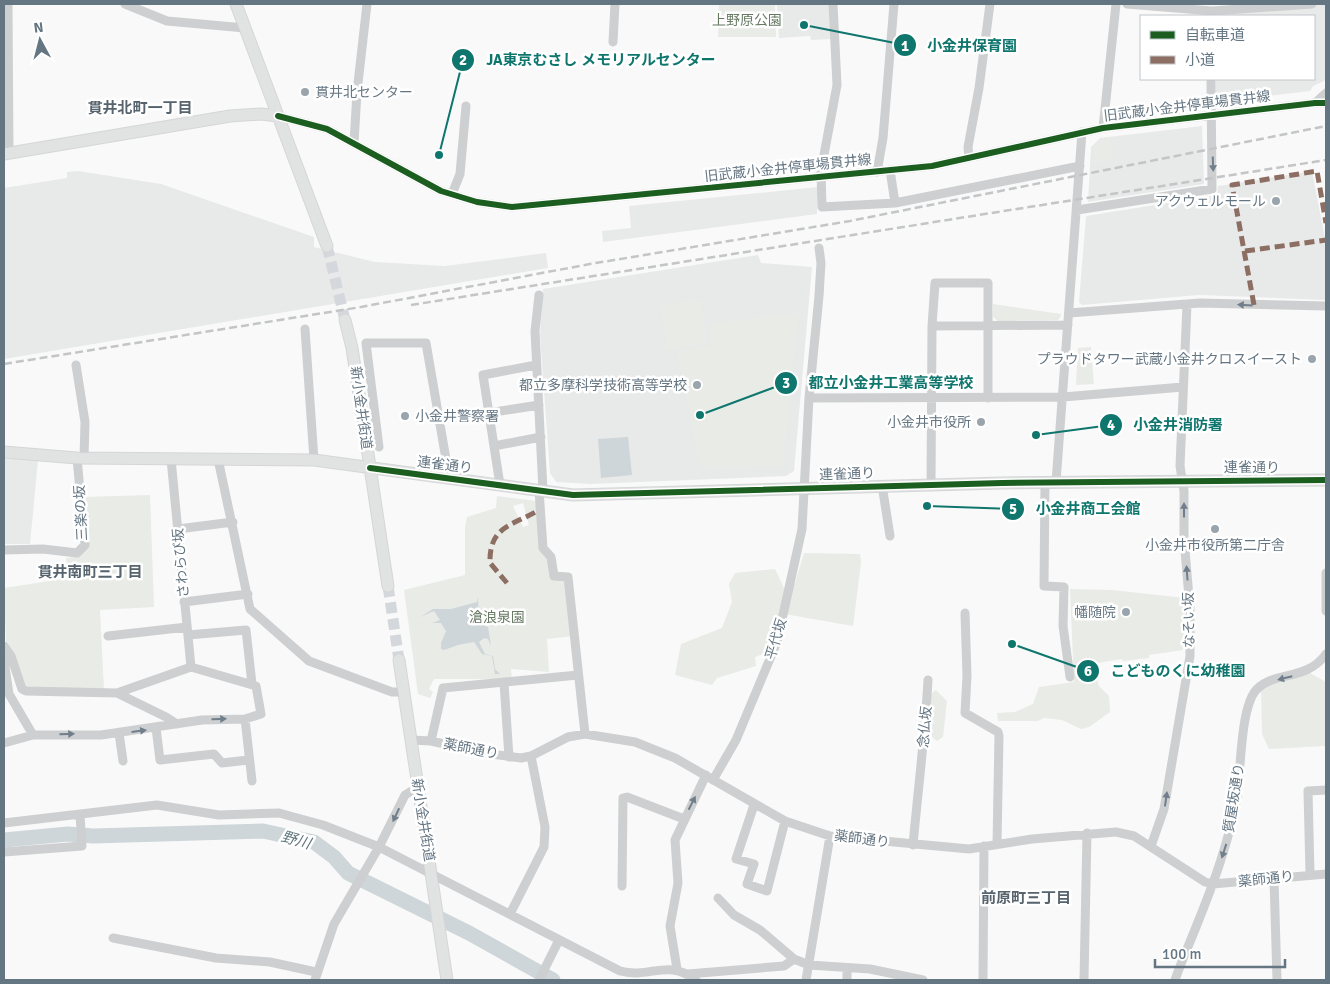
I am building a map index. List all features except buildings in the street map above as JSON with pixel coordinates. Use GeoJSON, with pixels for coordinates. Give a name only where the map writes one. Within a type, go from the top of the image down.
{"type":"FeatureCollection","features":[{"type":"Feature","properties":{"kind":"main road"},"geometry":{"type":"LineString","coordinates":[[236,4],[327,246]]}},
{"type":"Feature","properties":{"kind":"main road"},"geometry":{"type":"LineString","coordinates":[[7,153],[200,120],[261,114],[278,116]]}},
{"type":"Feature","properties":{"kind":"main road","name":"新小金井街道"},"geometry":{"type":"LineString","coordinates":[[345,320],[352,348],[388,586]]}},
{"type":"Feature","properties":{"kind":"main road","name":"連雀通り"},"geometry":{"type":"LineString","coordinates":[[4,452],[80,458],[314,460],[573,495],[931,484],[1326,480]]}},
{"type":"Feature","properties":{"kind":"main road","name":"新小金井街道"},"geometry":{"type":"LineString","coordinates":[[399,660],[447,980]]}},
{"type":"Feature","properties":{"kind":"street"},"geometry":{"type":"LineString","coordinates":[[7,153],[8,4]]}},
{"type":"Feature","properties":{"kind":"street"},"geometry":{"type":"LineString","coordinates":[[125,4],[167,21],[245,28]]}},
{"type":"Feature","properties":{"kind":"street"},"geometry":{"type":"LineString","coordinates":[[354,143],[357,92],[367,4]]}},
{"type":"Feature","properties":{"kind":"street"},"geometry":{"type":"LineString","coordinates":[[613,42],[615,4]]}},
{"type":"Feature","properties":{"kind":"street"},"geometry":{"type":"LineString","coordinates":[[833,4],[837,85],[821,178],[822,207],[895,203],[1080,166]]}},
{"type":"Feature","properties":{"kind":"street"},"geometry":{"type":"LineString","coordinates":[[877,172],[883,138],[894,4]]}},
{"type":"Feature","properties":{"kind":"street"},"geometry":{"type":"LineString","coordinates":[[969,158],[968,147],[979,88],[990,4]]}},
{"type":"Feature","properties":{"kind":"street"},"geometry":{"type":"LineString","coordinates":[[1103,128],[1116,4]]}},
{"type":"Feature","properties":{"kind":"street"},"geometry":{"type":"LineString","coordinates":[[1127,4],[1212,10],[1312,4]]}},
{"type":"Feature","properties":{"kind":"street"},"geometry":{"type":"LineString","coordinates":[[1077,210],[1212,189],[1211,80]]}},
{"type":"Feature","properties":{"kind":"street"},"geometry":{"type":"LineString","coordinates":[[1315,103],[1326,93]]}},
{"type":"Feature","properties":{"kind":"street","name":"旧武蔵小金井停車場貫井線"},"geometry":{"type":"LineString","coordinates":[[278,116],[316,125],[452,194],[484,204],[512,207],[932,166],[1103,128],[1326,103]]}},
{"type":"Feature","properties":{"kind":"street"},"geometry":{"type":"LineString","coordinates":[[452,194],[460,174],[466,106]]}},
{"type":"Feature","properties":{"kind":"street"},"geometry":{"type":"LineString","coordinates":[[1070,677],[1063,626],[1064,587],[1044,586],[1050,482],[1063,397],[1082,132]]}},
{"type":"Feature","properties":{"kind":"street"},"geometry":{"type":"LineString","coordinates":[[890,170],[895,203]]}},
{"type":"Feature","properties":{"kind":"street","name":"平代坂"},"geometry":{"type":"LineString","coordinates":[[677,969],[670,926],[678,883],[675,840],[684,819],[709,778],[736,740],[777,642],[802,529],[805,504],[803,488],[809,398],[821,263],[819,248]]}},
{"type":"Feature","properties":{"kind":"street"},"geometry":{"type":"LineString","coordinates":[[931,484],[932,326],[935,283],[988,283],[990,325],[988,398]]}},
{"type":"Feature","properties":{"kind":"street"},"geometry":{"type":"LineString","coordinates":[[539,295],[535,331],[541,437],[543,548],[552,557],[554,576],[568,577],[585,734]]}},
{"type":"Feature","properties":{"kind":"street"},"geometry":{"type":"LineString","coordinates":[[1069,313],[1200,303],[1326,306]]}},
{"type":"Feature","properties":{"kind":"street","name":"なそい坂"},"geometry":{"type":"LineString","coordinates":[[1151,846],[1164,810],[1190,656],[1190,609],[1180,466],[1187,305]]}},
{"type":"Feature","properties":{"kind":"street"},"geometry":{"type":"LineString","coordinates":[[932,326],[1068,325]]}},
{"type":"Feature","properties":{"kind":"street"},"geometry":{"type":"LineString","coordinates":[[305,329],[314,460]]}},
{"type":"Feature","properties":{"kind":"street"},"geometry":{"type":"LineString","coordinates":[[379,448],[366,343],[426,343],[447,465],[447,478]]}},
{"type":"Feature","properties":{"kind":"street"},"geometry":{"type":"LineString","coordinates":[[76,366],[86,422],[80,458]]}},
{"type":"Feature","properties":{"kind":"street"},"geometry":{"type":"LineString","coordinates":[[500,485],[483,375],[536,366]]}},
{"type":"Feature","properties":{"kind":"street"},"geometry":{"type":"LineString","coordinates":[[809,398],[1063,397],[1183,387]]}},
{"type":"Feature","properties":{"kind":"street"},"geometry":{"type":"LineString","coordinates":[[488,413],[539,405]]}},
{"type":"Feature","properties":{"kind":"street"},"geometry":{"type":"LineString","coordinates":[[494,446],[541,437]]}},
{"type":"Feature","properties":{"kind":"street","name":"三楽の坂"},"geometry":{"type":"LineString","coordinates":[[4,550],[43,549],[77,553],[85,546],[80,458]]}},
{"type":"Feature","properties":{"kind":"street","name":"さわらび坂"},"geometry":{"type":"LineString","coordinates":[[171,459],[191,667]]}},
{"type":"Feature","properties":{"kind":"street"},"geometry":{"type":"LineString","coordinates":[[218,459],[250,609],[260,620],[309,661],[392,692],[404,692]]}},
{"type":"Feature","properties":{"kind":"street"},"geometry":{"type":"LineString","coordinates":[[882,485],[890,536]]}},
{"type":"Feature","properties":{"kind":"street"},"geometry":{"type":"LineString","coordinates":[[178,528],[232,522]]}},
{"type":"Feature","properties":{"kind":"street"},"geometry":{"type":"LineString","coordinates":[[1326,573],[1324,588],[1326,611]]}},
{"type":"Feature","properties":{"kind":"street"},"geometry":{"type":"LineString","coordinates":[[184,602],[248,594]]}},
{"type":"Feature","properties":{"kind":"street"},"geometry":{"type":"LineString","coordinates":[[966,614],[967,676],[965,713],[998,732],[999,736],[998,844]]}},
{"type":"Feature","properties":{"kind":"street"},"geometry":{"type":"LineString","coordinates":[[4,743],[33,736],[119,733],[202,720],[245,719],[261,714],[257,690],[252,684],[246,630],[187,631],[108,636]]}},
{"type":"Feature","properties":{"kind":"street"},"geometry":{"type":"LineString","coordinates":[[4,646],[11,656],[22,689],[26,691],[118,693],[191,667],[252,684]]}},
{"type":"Feature","properties":{"kind":"street","name":"質屋坂通り"},"geometry":{"type":"LineString","coordinates":[[1175,980],[1213,884],[1227,842],[1234,809],[1243,735],[1252,698],[1257,689],[1272,681],[1310,669],[1326,654]]}},
{"type":"Feature","properties":{"kind":"street"},"geometry":{"type":"LineString","coordinates":[[4,660],[9,694],[33,736]]}},
{"type":"Feature","properties":{"kind":"street"},"geometry":{"type":"LineString","coordinates":[[431,741],[443,688],[578,675]]}},
{"type":"Feature","properties":{"kind":"street","name":"念仏坂"},"geometry":{"type":"LineString","coordinates":[[914,845],[928,680]]}},
{"type":"Feature","properties":{"kind":"street"},"geometry":{"type":"LineString","coordinates":[[504,683],[509,757]]}},
{"type":"Feature","properties":{"kind":"street"},"geometry":{"type":"LineString","coordinates":[[118,693],[176,724]]}},
{"type":"Feature","properties":{"kind":"street"},"geometry":{"type":"LineString","coordinates":[[245,719],[248,760],[252,781]]}},
{"type":"Feature","properties":{"kind":"street"},"geometry":{"type":"LineString","coordinates":[[156,728],[160,760],[214,754],[222,762],[248,760]]}},
{"type":"Feature","properties":{"kind":"street"},"geometry":{"type":"LineString","coordinates":[[119,733],[123,760]]}},
{"type":"Feature","properties":{"kind":"street","name":"薬師通り"},"geometry":{"type":"LineString","coordinates":[[411,740],[431,741],[521,758],[531,756],[568,738],[585,734],[635,742],[675,758],[754,805],[785,821],[830,836],[959,849],[1087,833],[1116,832],[1134,836],[1206,882],[1213,884],[1326,874]]}},
{"type":"Feature","properties":{"kind":"street"},"geometry":{"type":"LineString","coordinates":[[510,914],[544,847],[545,827],[531,756]]}},
{"type":"Feature","properties":{"kind":"street"},"geometry":{"type":"LineString","coordinates":[[113,938],[216,958],[270,962],[316,976],[334,924],[352,890],[379,847],[405,795],[418,787]]}},
{"type":"Feature","properties":{"kind":"street"},"geometry":{"type":"LineString","coordinates":[[1310,874],[1308,790],[1326,790]]}},
{"type":"Feature","properties":{"kind":"street"},"geometry":{"type":"LineString","coordinates":[[622,886],[623,798],[627,797],[684,819]]}},
{"type":"Feature","properties":{"kind":"street"},"geometry":{"type":"LineString","coordinates":[[754,805],[736,859],[754,864],[747,884],[767,891],[785,821]]}},
{"type":"Feature","properties":{"kind":"street"},"geometry":{"type":"LineString","coordinates":[[4,823],[156,806],[219,815],[279,813],[323,825],[379,847],[623,972],[636,973],[677,969],[696,980]]}},
{"type":"Feature","properties":{"kind":"street"},"geometry":{"type":"LineString","coordinates":[[4,852],[82,846],[80,815]]}},
{"type":"Feature","properties":{"kind":"street"},"geometry":{"type":"LineString","coordinates":[[1084,980],[1087,833]]}},
{"type":"Feature","properties":{"kind":"street"},"geometry":{"type":"LineString","coordinates":[[806,980],[830,836]]}},
{"type":"Feature","properties":{"kind":"street"},"geometry":{"type":"LineString","coordinates":[[983,980],[984,846]]}},
{"type":"Feature","properties":{"kind":"street"},"geometry":{"type":"LineString","coordinates":[[1274,878],[1277,980]]}},
{"type":"Feature","properties":{"kind":"street"},"geometry":{"type":"LineString","coordinates":[[718,898],[734,915],[760,930],[794,960],[809,965],[847,968],[923,980]]}},
{"type":"Feature","properties":{"kind":"street"},"geometry":{"type":"LineString","coordinates":[[539,980],[559,940]]}},
{"type":"Feature","properties":{"kind":"street"},"geometry":{"type":"LineString","coordinates":[[688,974],[784,966],[794,960]]}},
{"type":"Feature","properties":{"kind":"street"},"geometry":{"type":"LineString","coordinates":[[847,968],[847,980]]}},
{"type":"Feature","properties":{"kind":"shaded area"},"geometry":{"type":"Polygon","coordinates":[[[777,4],[829,4],[831,39],[811,40],[810,36],[779,38],[777,4]]]}},
{"type":"Feature","properties":{"kind":"shaded area"},"geometry":{"type":"Polygon","coordinates":[[[1326,4],[1326,80],[1313,86],[1310,91],[1216,102],[1216,80],[1315,80],[1315,15],[1215,14],[1326,4]]]}},
{"type":"Feature","properties":{"kind":"shaded area"},"geometry":{"type":"Polygon","coordinates":[[[1202,126],[1204,184],[1088,202],[1091,147],[1100,138],[1202,126]]]}},
{"type":"Feature","properties":{"kind":"shaded area"},"geometry":{"type":"Polygon","coordinates":[[[78,171],[161,184],[314,237],[314,247],[375,262],[445,266],[546,253],[548,268],[4,359],[4,188],[67,178],[67,172],[78,171]]]}},
{"type":"Feature","properties":{"kind":"shaded area"},"geometry":{"type":"Polygon","coordinates":[[[1312,171],[1326,244],[1326,300],[1199,295],[1082,305],[1079,302],[1086,216],[1217,195],[1218,186],[1312,171]]]}},
{"type":"Feature","properties":{"kind":"shaded area"},"geometry":{"type":"Polygon","coordinates":[[[818,187],[817,214],[603,242],[602,231],[631,228],[629,206],[818,187]]]}},
{"type":"Feature","properties":{"kind":"shaded area"},"geometry":{"type":"Polygon","coordinates":[[[758,255],[761,263],[812,267],[794,471],[786,476],[591,484],[556,482],[550,473],[540,336],[543,289],[758,255]]]}},
{"type":"Feature","properties":{"kind":"shaded area"},"geometry":{"type":"Polygon","coordinates":[[[628,437],[632,475],[601,478],[598,439],[628,437]]]}},
{"type":"Feature","properties":{"kind":"shaded area"},"geometry":{"type":"Polygon","coordinates":[[[4,457],[38,460],[30,544],[4,544],[4,457]]]}},
{"type":"Feature","properties":{"kind":"shaded area"},"geometry":{"type":"Polygon","coordinates":[[[478,597],[479,622],[488,627],[491,646],[488,639],[484,638],[479,642],[485,654],[493,656],[495,669],[500,674],[495,674],[492,656],[482,654],[474,642],[444,650],[441,649],[441,643],[446,631],[441,623],[432,623],[440,620],[434,611],[420,617],[433,609],[451,609],[477,602],[478,597]]]}},
{"type":"Feature","properties":{"kind":"green space","name":"上野原公園"},"geometry":{"type":"Polygon","coordinates":[[[719,4],[775,4],[776,37],[718,37],[719,4]]]}},
{"type":"Feature","properties":{"kind":"green space"},"geometry":{"type":"Polygon","coordinates":[[[1110,138],[1113,160],[1095,163],[1093,148],[1101,140],[1110,138]]]}},
{"type":"Feature","properties":{"kind":"green space"},"geometry":{"type":"Polygon","coordinates":[[[701,300],[707,344],[667,349],[660,304],[701,300]]]}},
{"type":"Feature","properties":{"kind":"green space"},"geometry":{"type":"Polygon","coordinates":[[[993,304],[1061,314],[1061,316],[1058,320],[998,321],[993,317],[993,304]]]}},
{"type":"Feature","properties":{"kind":"green space"},"geometry":{"type":"Polygon","coordinates":[[[799,313],[783,466],[700,468],[677,351],[711,346],[709,323],[799,313]]]}},
{"type":"Feature","properties":{"kind":"green space"},"geometry":{"type":"Polygon","coordinates":[[[1091,347],[1094,384],[1076,385],[1078,348],[1091,347]]]}},
{"type":"Feature","properties":{"kind":"green space"},"geometry":{"type":"Polygon","coordinates":[[[150,495],[154,607],[100,610],[104,690],[25,688],[6,642],[4,588],[69,578],[66,558],[76,557],[88,548],[85,497],[150,495]]]}},
{"type":"Feature","properties":{"kind":"green space","name":"滄浪泉園"},"geometry":{"type":"Polygon","coordinates":[[[497,496],[537,501],[554,575],[568,577],[573,636],[547,639],[549,672],[511,669],[512,679],[434,679],[429,689],[433,692],[430,698],[418,694],[404,590],[465,575],[465,528],[467,517],[496,508],[497,496]],[[523,503],[513,506],[523,527],[529,525],[523,503]]]}},
{"type":"Feature","properties":{"kind":"green space"},"geometry":{"type":"Polygon","coordinates":[[[804,553],[860,554],[861,562],[853,626],[779,613],[770,651],[755,657],[756,666],[717,678],[712,685],[675,675],[681,644],[722,628],[732,602],[729,584],[735,573],[775,569],[784,588],[795,583],[804,553]]]}},
{"type":"Feature","properties":{"kind":"green space"},"geometry":{"type":"Polygon","coordinates":[[[1070,589],[1112,590],[1185,598],[1183,650],[1149,655],[1149,658],[1123,661],[1122,659],[1085,665],[1085,676],[1096,676],[1099,686],[1109,696],[1110,712],[1089,727],[1081,729],[1062,720],[1044,718],[1038,721],[998,721],[997,713],[1015,712],[1033,704],[1039,687],[1074,682],[1070,589]]]}},
{"type":"Feature","properties":{"kind":"green space"},"geometry":{"type":"Polygon","coordinates":[[[1310,673],[1326,682],[1326,746],[1269,749],[1262,734],[1261,690],[1277,682],[1310,673]]]}},
{"type":"Feature","properties":{"kind":"green space"},"geometry":{"type":"Polygon","coordinates":[[[936,690],[947,701],[943,737],[937,741],[928,734],[931,694],[936,690]]]}},
{"type":"Feature","properties":{"kind":"waterway","name":"野川"},"geometry":{"type":"LineString","coordinates":[[4,840],[68,834],[93,836],[263,831],[314,842],[334,857],[348,873],[469,933],[553,980]]}},
{"type":"Feature","properties":{"kind":"tunnel"},"geometry":{"type":"LineString","coordinates":[[327,246],[345,320]]}},
{"type":"Feature","properties":{"kind":"tunnel"},"geometry":{"type":"LineString","coordinates":[[388,586],[399,660]]}},
{"type":"Feature","properties":{"kind":"railway"},"geometry":{"type":"LineString","coordinates":[[4,364],[361,307],[590,264],[850,221],[1326,126]]}},
{"type":"Feature","properties":{"kind":"railway"},"geometry":{"type":"LineString","coordinates":[[411,305],[1326,160]]}},
{"type":"Feature","properties":{"kind":"marked path"},"geometry":{"type":"LineString","coordinates":[[1254,305],[1232,185],[1317,171],[1326,223]]}},
{"type":"Feature","properties":{"kind":"marked path"},"geometry":{"type":"LineString","coordinates":[[1245,251],[1326,240]]}},
{"type":"Feature","properties":{"kind":"marked path"},"geometry":{"type":"LineString","coordinates":[[507,583],[490,563],[493,541],[498,534],[511,524],[539,510]]}},
{"type":"Feature","properties":{"kind":"cycle path"},"geometry":{"type":"LineString","coordinates":[[278,116],[327,129],[441,191],[477,202],[512,207],[932,166],[1103,128],[1326,103]]}},
{"type":"Feature","properties":{"kind":"cycle path"},"geometry":{"type":"LineString","coordinates":[[370,468],[573,495],[1002,483],[1326,480]]}},
{"type":"Feature","properties":{"kind":"place","name":"小金井保育園"},"geometry":{"type":"Point","coordinates":[804,25]}},
{"type":"Feature","properties":{"kind":"place","name":"貫井北センター"},"geometry":{"type":"Point","coordinates":[305,92]}},
{"type":"Feature","properties":{"kind":"place","name":"JA東京むさし メモリアルセンター"},"geometry":{"type":"Point","coordinates":[439,155]}},
{"type":"Feature","properties":{"kind":"place","name":"アクウェルモール"},"geometry":{"type":"Point","coordinates":[1276,201]}},
{"type":"Feature","properties":{"kind":"place","name":"プラウドタワー武蔵小金井クロスイースト"},"geometry":{"type":"Point","coordinates":[1312,359]}},
{"type":"Feature","properties":{"kind":"place","name":"都立多摩科学技術高等学校"},"geometry":{"type":"Point","coordinates":[697,385]}},
{"type":"Feature","properties":{"kind":"place","name":"都立小金井工業高等学校"},"geometry":{"type":"Point","coordinates":[700,415]}},
{"type":"Feature","properties":{"kind":"place","name":"小金井警察署"},"geometry":{"type":"Point","coordinates":[405,416]}},
{"type":"Feature","properties":{"kind":"place","name":"小金井市役所"},"geometry":{"type":"Point","coordinates":[981,422]}},
{"type":"Feature","properties":{"kind":"place","name":"小金井消防署"},"geometry":{"type":"Point","coordinates":[1036,435]}},
{"type":"Feature","properties":{"kind":"place","name":"小金井商工会館"},"geometry":{"type":"Point","coordinates":[927,506]}},
{"type":"Feature","properties":{"kind":"place","name":"小金井市役所第二庁舎"},"geometry":{"type":"Point","coordinates":[1215,529]}},
{"type":"Feature","properties":{"kind":"place","name":"幡随院"},"geometry":{"type":"Point","coordinates":[1126,612]}},
{"type":"Feature","properties":{"kind":"place","name":"こどものくに幼稚園"},"geometry":{"type":"Point","coordinates":[1012,644]}},
{"type":"Feature","properties":{"kind":"district","name":"貫井北町一丁目"},"geometry":{"type":"Point","coordinates":[140,108]}},
{"type":"Feature","properties":{"kind":"district","name":"貫井南町三丁目"},"geometry":{"type":"Point","coordinates":[90,572]}},
{"type":"Feature","properties":{"kind":"district","name":"前原町三丁目"},"geometry":{"type":"Point","coordinates":[1026,898]}}]}
